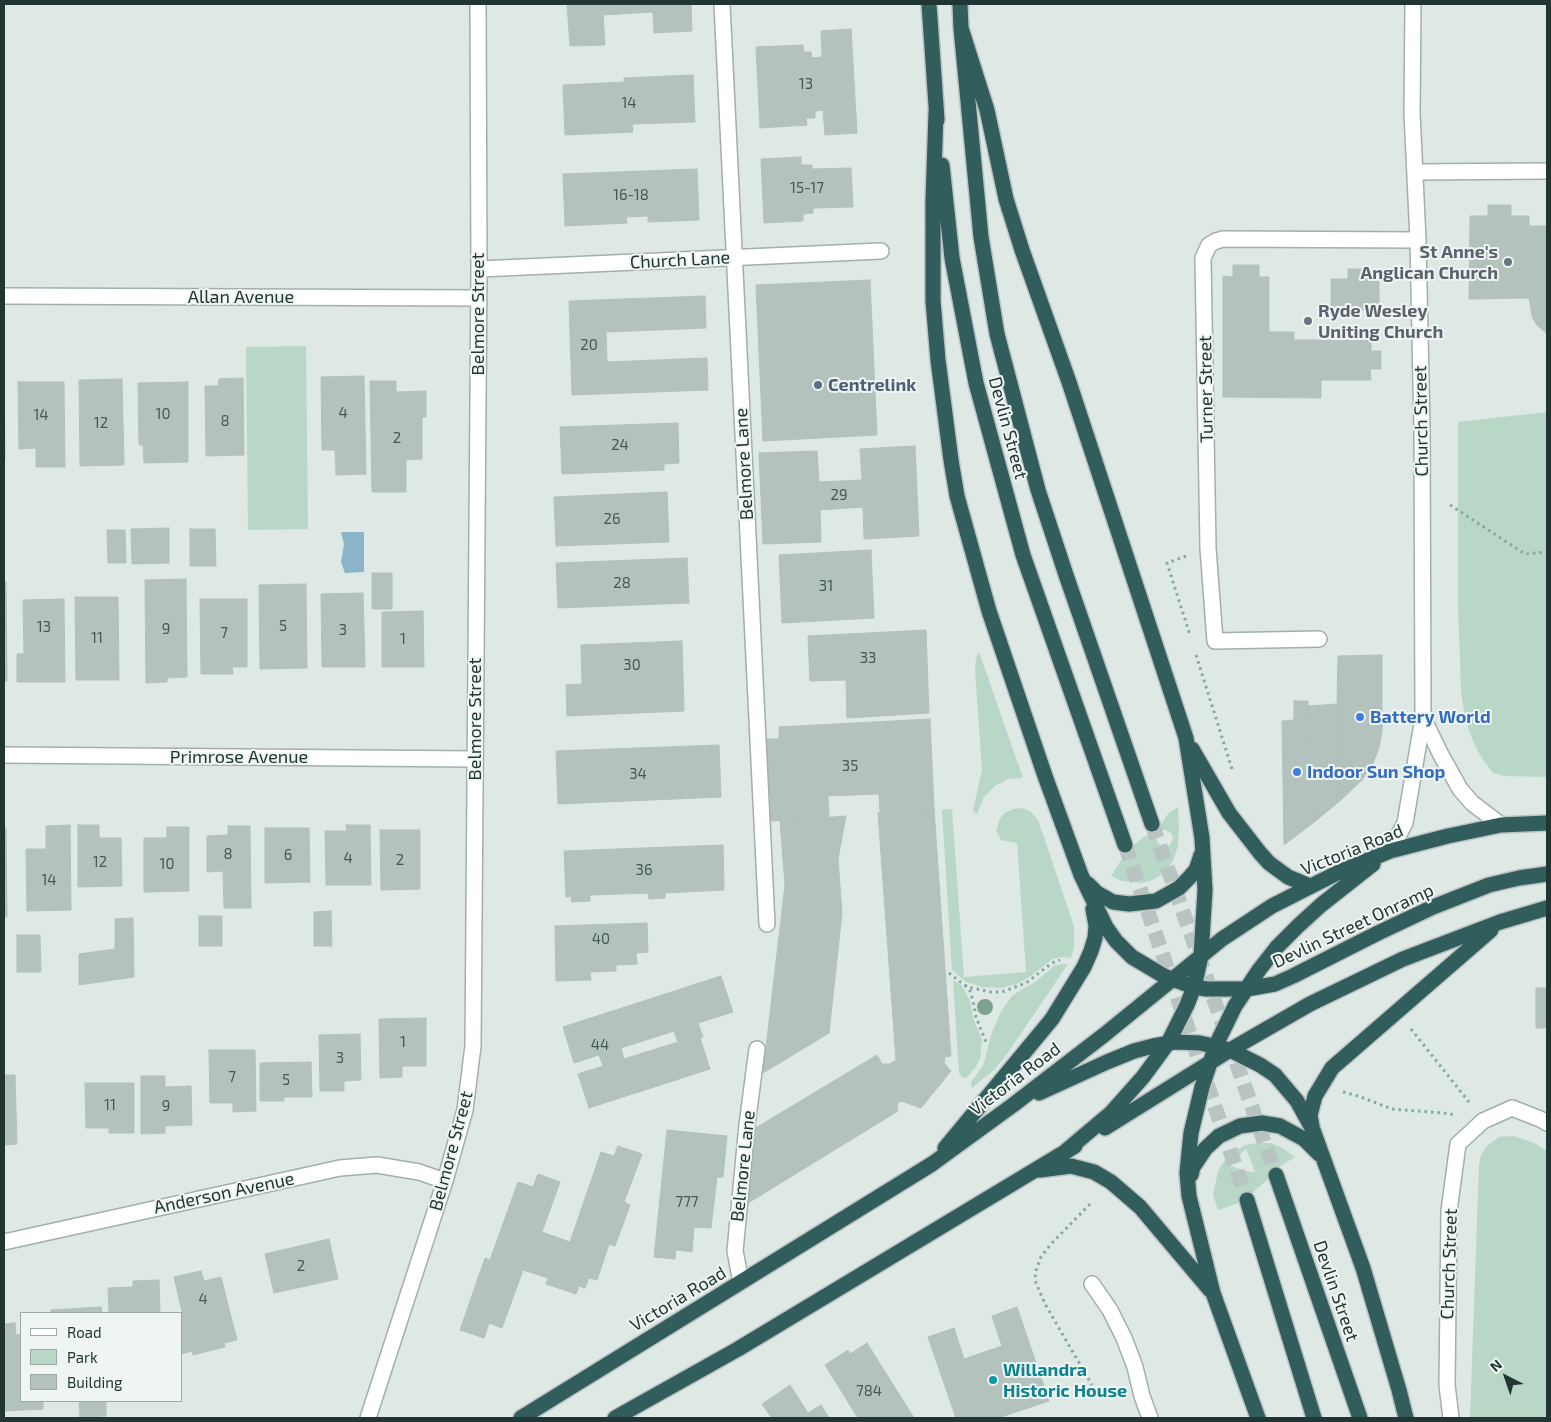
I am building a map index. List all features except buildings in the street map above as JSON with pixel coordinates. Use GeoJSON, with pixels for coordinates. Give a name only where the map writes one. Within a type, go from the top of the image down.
{"type":"FeatureCollection","features":[{"type":"Feature","properties":{"kind":"highway","name":"Devlin Street"},"geometry":{"type":"LineString","coordinates":[[929,4],[936,112],[952,258],[976,384],[1023,555],[1125,845]]}},
{"type":"Feature","properties":{"kind":"highway","name":"Devlin Street"},"geometry":{"type":"LineString","coordinates":[[960,4],[981,237],[997,334],[1038,490],[1152,824]]}},
{"type":"Feature","properties":{"kind":"highway"},"geometry":{"type":"LineString","coordinates":[[961,28],[987,110],[1006,199],[1022,250],[1069,382],[1186,738],[1202,838],[1205,890],[1201,956],[1194,987],[1187,1005],[1168,1043],[1143,1077],[1121,1102],[1066,1152]]}},
{"type":"Feature","properties":{"kind":"highway"},"geometry":{"type":"LineString","coordinates":[[932,1164],[1052,1019],[1084,968],[1095,938],[1096,926],[1092,902],[1045,776],[989,611],[958,496],[951,460],[938,360],[933,300],[932,219],[936,112]]}},
{"type":"Feature","properties":{"kind":"highway"},"geometry":{"type":"LineString","coordinates":[[1186,738],[1229,813],[1255,847],[1278,870],[1296,881],[1310,886]]}},
{"type":"Feature","properties":{"kind":"highway","name":"Victoria Road"},"geometry":{"type":"LineString","coordinates":[[522,1418],[932,1164],[1104,1035],[1201,956],[1272,906],[1310,886],[1390,851],[1501,825],[1547,823]]}},
{"type":"Feature","properties":{"kind":"highway"},"geometry":{"type":"LineString","coordinates":[[1084,880],[1097,893],[1113,902],[1129,904],[1156,901],[1179,888],[1196,870],[1202,851],[1202,838]]}},
{"type":"Feature","properties":{"kind":"highway"},"geometry":{"type":"LineString","coordinates":[[1223,1048],[1235,1006],[1277,947],[1344,886],[1390,851]]}},
{"type":"Feature","properties":{"kind":"highway","name":"Devlin Street Onramp"},"geometry":{"type":"LineString","coordinates":[[1084,880],[1106,927],[1116,941],[1132,957],[1148,968],[1172,979],[1194,987],[1221,990],[1247,989],[1275,984],[1378,933],[1489,885],[1547,874]]}},
{"type":"Feature","properties":{"kind":"highway"},"geometry":{"type":"LineString","coordinates":[[615,1418],[738,1349],[1024,1175],[1066,1152],[1210,1062],[1223,1048],[1403,958],[1500,922],[1547,908]]}},
{"type":"Feature","properties":{"kind":"highway"},"geometry":{"type":"LineString","coordinates":[[1406,1418],[1364,1268],[1324,1162],[1310,1115],[1315,1096],[1332,1068],[1500,922]]}},
{"type":"Feature","properties":{"kind":"highway"},"geometry":{"type":"LineString","coordinates":[[1013,1105],[1134,1051],[1168,1043],[1182,1042],[1223,1048],[1260,1064],[1275,1075],[1297,1101],[1313,1130]]}},
{"type":"Feature","properties":{"kind":"highway"},"geometry":{"type":"LineString","coordinates":[[1210,1062],[1200,1095],[1189,1152],[1187,1186],[1213,1293],[1258,1418]]}},
{"type":"Feature","properties":{"kind":"highway"},"geometry":{"type":"LineString","coordinates":[[1191,1206],[1190,1181],[1193,1167],[1198,1158],[1219,1136],[1240,1126],[1271,1123],[1286,1128],[1311,1145],[1324,1162]]}},
{"type":"Feature","properties":{"kind":"highway"},"geometry":{"type":"LineString","coordinates":[[1024,1175],[1049,1168],[1071,1166],[1094,1172],[1110,1182],[1140,1207],[1213,1293]]}},
{"type":"Feature","properties":{"kind":"highway","name":"Devlin Street"},"geometry":{"type":"LineString","coordinates":[[1276,1175],[1360,1418]]}},
{"type":"Feature","properties":{"kind":"highway"},"geometry":{"type":"LineString","coordinates":[[1247,1200],[1314,1418]]}},
{"type":"Feature","properties":{"kind":"street","name":"Belmore Street"},"geometry":{"type":"LineString","coordinates":[[368,1418],[445,1181],[465,1110],[473,1046],[478,4]]}},
{"type":"Feature","properties":{"kind":"street","name":"Belmore Lane"},"geometry":{"type":"LineString","coordinates":[[722,4],[767,924]]}},
{"type":"Feature","properties":{"kind":"street","name":"Church Street"},"geometry":{"type":"LineString","coordinates":[[1390,851],[1405,823],[1423,718],[1422,430],[1418,240],[1412,112],[1413,4]]}},
{"type":"Feature","properties":{"kind":"street"},"geometry":{"type":"LineString","coordinates":[[1415,172],[1547,171]]}},
{"type":"Feature","properties":{"kind":"street","name":"Turner Street"},"geometry":{"type":"LineString","coordinates":[[1319,639],[1215,640],[1208,548],[1203,258],[1210,246],[1216,241],[1232,239],[1418,240]]}},
{"type":"Feature","properties":{"kind":"street","name":"Church Lane"},"geometry":{"type":"LineString","coordinates":[[478,269],[881,251]]}},
{"type":"Feature","properties":{"kind":"street","name":"Allan Avenue"},"geometry":{"type":"LineString","coordinates":[[4,296],[478,298]]}},
{"type":"Feature","properties":{"kind":"street","name":"Church Street"},"geometry":{"type":"LineString","coordinates":[[1423,718],[1460,789],[1472,803],[1501,825]]}},
{"type":"Feature","properties":{"kind":"street","name":"Primrose Avenue"},"geometry":{"type":"LineString","coordinates":[[4,755],[474,759]]}},
{"type":"Feature","properties":{"kind":"street","name":"Belmore Lane"},"geometry":{"type":"LineString","coordinates":[[741,1282],[735,1251],[747,1125],[757,1049]]}},
{"type":"Feature","properties":{"kind":"street","name":"Church Street"},"geometry":{"type":"LineString","coordinates":[[1451,1418],[1447,1385],[1449,1212],[1458,1144],[1483,1121],[1512,1108],[1547,1123]]}},
{"type":"Feature","properties":{"kind":"street","name":"Anderson Avenue"},"geometry":{"type":"LineString","coordinates":[[4,1242],[340,1168],[378,1165],[419,1172],[445,1181]]}},
{"type":"Feature","properties":{"kind":"street"},"geometry":{"type":"LineString","coordinates":[[1092,1284],[1110,1310],[1124,1338],[1150,1418]]}},
{"type":"Feature","properties":{"kind":"path"},"geometry":{"type":"LineString","coordinates":[[1450,505],[1525,554],[1547,552]]}},
{"type":"Feature","properties":{"kind":"path"},"geometry":{"type":"LineString","coordinates":[[1190,637],[1167,563],[1208,548]]}},
{"type":"Feature","properties":{"kind":"path"},"geometry":{"type":"LineString","coordinates":[[1193,646],[1234,776]]}},
{"type":"Feature","properties":{"kind":"path"},"geometry":{"type":"LineString","coordinates":[[964,984],[991,992],[1010,990],[1026,983],[1052,963],[1066,960]]}},
{"type":"Feature","properties":{"kind":"path"},"geometry":{"type":"LineString","coordinates":[[949,973],[970,991],[976,1017],[986,1042]]}},
{"type":"Feature","properties":{"kind":"path"},"geometry":{"type":"LineString","coordinates":[[1409,1025],[1483,1121]]}},
{"type":"Feature","properties":{"kind":"path"},"geometry":{"type":"LineString","coordinates":[[1339,1091],[1392,1109],[1443,1112],[1483,1121]]}},
{"type":"Feature","properties":{"kind":"path"},"geometry":{"type":"LineString","coordinates":[[1090,1204],[1051,1244],[1041,1257],[1035,1273],[1036,1282],[1045,1304],[1092,1385]]}},
{"type":"Feature","properties":{"kind":"green space"},"geometry":{"type":"Polygon","coordinates":[[[306,346],[308,529],[248,530],[246,347],[306,346]]]}},
{"type":"Feature","properties":{"kind":"green space"},"geometry":{"type":"Polygon","coordinates":[[[1547,412],[1547,777],[1504,776],[1493,773],[1481,757],[1473,741],[1465,719],[1461,690],[1458,605],[1458,422],[1547,412]]]}},
{"type":"Feature","properties":{"kind":"green space"},"geometry":{"type":"Polygon","coordinates":[[[979,652],[1023,778],[1008,779],[995,786],[984,797],[977,814],[973,811],[982,770],[975,670],[976,658],[979,652]]]}},
{"type":"Feature","properties":{"kind":"green space"},"geometry":{"type":"Polygon","coordinates":[[[1178,807],[1178,846],[1173,861],[1166,872],[1153,880],[1142,883],[1122,881],[1111,876],[1132,846],[1160,826],[1168,814],[1178,807]],[[1164,830],[1159,832],[1156,839],[1160,846],[1170,845],[1173,838],[1171,833],[1164,830]]]}},
{"type":"Feature","properties":{"kind":"green space"},"geometry":{"type":"Polygon","coordinates":[[[1022,808],[1030,811],[1038,820],[1074,926],[1074,947],[1071,958],[1060,957],[1051,960],[1031,976],[1017,984],[1001,988],[982,987],[966,982],[952,970],[942,810],[952,809],[964,977],[1026,972],[1017,843],[1001,840],[996,831],[1000,818],[1006,812],[1022,808]]]}},
{"type":"Feature","properties":{"kind":"green space"},"geometry":{"type":"Polygon","coordinates":[[[1068,964],[1007,1054],[995,1069],[972,1088],[971,1082],[983,1066],[992,1032],[1006,1004],[1012,996],[1035,982],[1054,966],[1068,964]]]}},
{"type":"Feature","properties":{"kind":"green space"},"geometry":{"type":"Polygon","coordinates":[[[953,980],[961,985],[970,1001],[973,1018],[982,1040],[980,1059],[967,1077],[963,1078],[959,1073],[953,980]]]}},
{"type":"Feature","properties":{"kind":"green space"},"geometry":{"type":"Polygon","coordinates":[[[1513,1136],[1532,1142],[1547,1151],[1547,1418],[1470,1418],[1479,1165],[1481,1155],[1487,1146],[1499,1137],[1513,1136]]]}},
{"type":"Feature","properties":{"kind":"green space"},"geometry":{"type":"Polygon","coordinates":[[[1271,1143],[1281,1147],[1295,1157],[1274,1170],[1268,1179],[1239,1203],[1218,1210],[1213,1195],[1218,1171],[1227,1157],[1245,1145],[1271,1143]],[[1246,1149],[1229,1165],[1245,1171],[1255,1172],[1246,1149]]]}},
{"type":"Feature","properties":{"kind":"water"},"geometry":{"type":"Polygon","coordinates":[[[341,532],[364,532],[364,572],[345,573],[341,562],[344,544],[341,532]]]}},
{"type":"Feature","properties":{"kind":"tunnel"},"geometry":{"type":"LineString","coordinates":[[1152,824],[1276,1175]]}},
{"type":"Feature","properties":{"kind":"tunnel"},"geometry":{"type":"LineString","coordinates":[[1125,845],[1247,1200]]}},
{"type":"Feature","properties":{"kind":"place","name":"St Anne's Anglican Church"},"geometry":{"type":"Point","coordinates":[1508,262]}},
{"type":"Feature","properties":{"kind":"place","name":"Ryde Wesley Uniting Church"},"geometry":{"type":"Point","coordinates":[1308,321]}},
{"type":"Feature","properties":{"kind":"place","name":"Centrelink"},"geometry":{"type":"Point","coordinates":[818,385]}},
{"type":"Feature","properties":{"kind":"place","name":"Battery World"},"geometry":{"type":"Point","coordinates":[1360,717]}},
{"type":"Feature","properties":{"kind":"place","name":"Indoor Sun Shop"},"geometry":{"type":"Point","coordinates":[1297,772]}},
{"type":"Feature","properties":{"kind":"place","name":"Willandra Historic House"},"geometry":{"type":"Point","coordinates":[993,1380]}}]}
